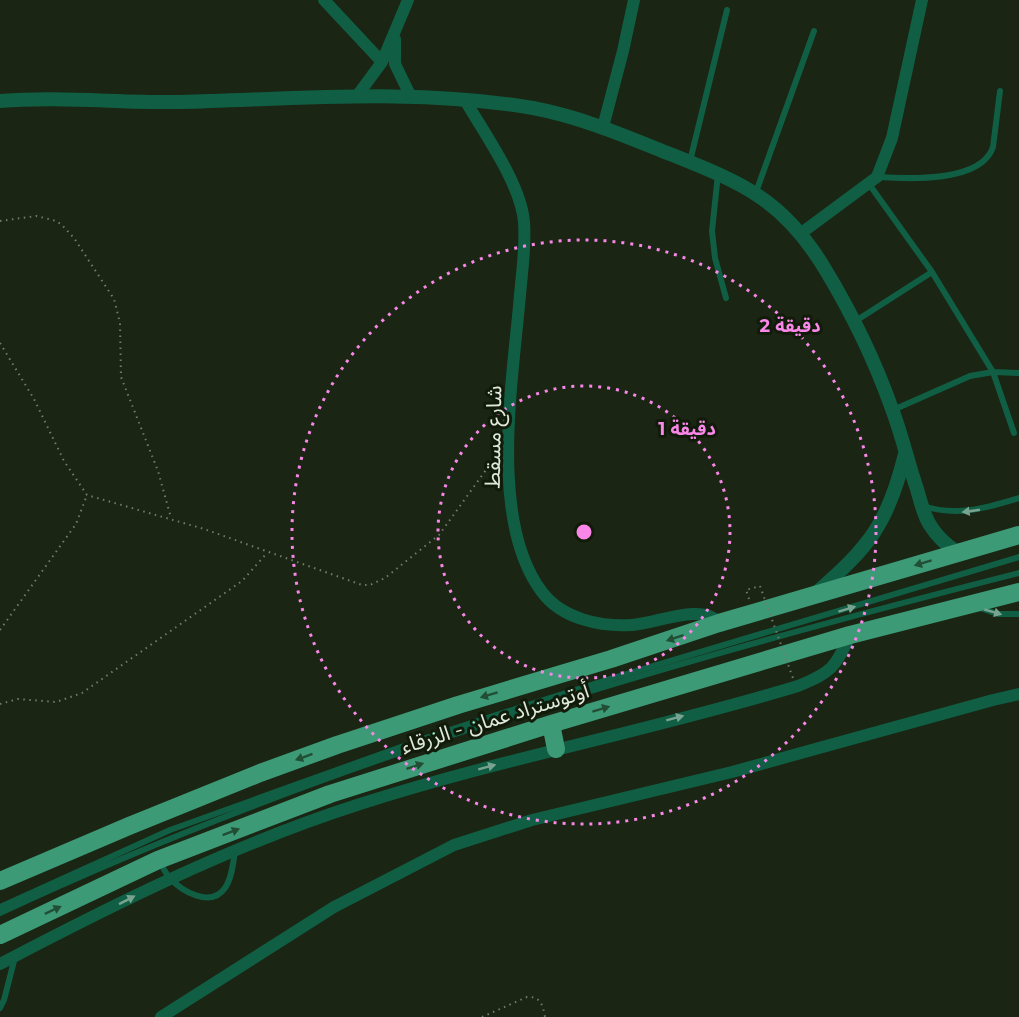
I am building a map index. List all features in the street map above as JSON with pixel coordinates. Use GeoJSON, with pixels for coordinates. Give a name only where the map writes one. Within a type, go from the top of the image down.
{"type":"FeatureCollection","features":[{"type":"Feature","properties":{"kind":"highway","name":"أوتوستراد عمان - الزرقاء"},"geometry":{"type":"LineString","coordinates":[[0,881],[260,773],[337,745],[719,623],[1019,535]]}},
{"type":"Feature","properties":{"kind":"highway","name":"أوتوستراد عمان - الزرقاء"},"geometry":{"type":"LineString","coordinates":[[0,935],[158,860],[330,794],[551,724],[850,635],[1019,592]]}},
{"type":"Feature","properties":{"kind":"highway"},"geometry":{"type":"LineString","coordinates":[[551,724],[556,749]]}},
{"type":"Feature","properties":{"kind":"street"},"geometry":{"type":"LineString","coordinates":[[324,0],[381,62]]}},
{"type":"Feature","properties":{"kind":"street"},"geometry":{"type":"LineString","coordinates":[[357,96],[381,62],[408,0]]}},
{"type":"Feature","properties":{"kind":"street"},"geometry":{"type":"LineString","coordinates":[[603,127],[634,0]]}},
{"type":"Feature","properties":{"kind":"street"},"geometry":{"type":"LineString","coordinates":[[800,234],[873,180],[892,138],[922,0]]}},
{"type":"Feature","properties":{"kind":"street"},"geometry":{"type":"LineString","coordinates":[[396,29],[395,64],[411,97]]}},
{"type":"Feature","properties":{"kind":"street"},"geometry":{"type":"LineString","coordinates":[[0,101],[155,103],[357,96],[465,100],[535,109],[603,127],[718,173],[756,192],[770,203],[800,234],[832,281],[893,410],[925,517],[938,536],[958,553]]}},
{"type":"Feature","properties":{"kind":"street","name":"شارع مسقط"},"geometry":{"type":"LineString","coordinates":[[465,100],[513,185],[524,221],[524,254],[508,439],[510,489],[517,538],[528,570],[543,594],[563,611],[597,623],[634,625],[697,614],[712,616],[719,623]]}},
{"type":"Feature","properties":{"kind":"street"},"geometry":{"type":"LineString","coordinates":[[812,596],[855,558],[875,533],[894,494],[905,452]]}},
{"type":"Feature","properties":{"kind":"street"},"geometry":{"type":"LineString","coordinates":[[0,964],[170,878],[358,805],[467,772],[805,683],[829,672],[834,667],[850,635]]}},
{"type":"Feature","properties":{"kind":"street"},"geometry":{"type":"LineString","coordinates":[[161,1017],[334,907],[454,845],[532,820],[732,772],[1019,694]]}},
{"type":"Feature","properties":{"kind":"lane"},"geometry":{"type":"LineString","coordinates":[[690,162],[727,10]]}},
{"type":"Feature","properties":{"kind":"lane"},"geometry":{"type":"LineString","coordinates":[[756,192],[814,31]]}},
{"type":"Feature","properties":{"kind":"lane"},"geometry":{"type":"LineString","coordinates":[[873,180],[919,179],[980,166],[990,156],[993,147],[1000,91]]}},
{"type":"Feature","properties":{"kind":"lane"},"geometry":{"type":"LineString","coordinates":[[718,173],[712,231],[715,258],[726,298]]}},
{"type":"Feature","properties":{"kind":"lane"},"geometry":{"type":"LineString","coordinates":[[873,180],[993,372],[1014,433]]}},
{"type":"Feature","properties":{"kind":"lane"},"geometry":{"type":"LineString","coordinates":[[853,322],[932,272]]}},
{"type":"Feature","properties":{"kind":"lane"},"geometry":{"type":"LineString","coordinates":[[893,410],[958,380],[980,373],[1019,373]]}},
{"type":"Feature","properties":{"kind":"lane"},"geometry":{"type":"LineString","coordinates":[[922,506],[943,511],[965,512],[1019,498]]}},
{"type":"Feature","properties":{"kind":"lane"},"geometry":{"type":"LineString","coordinates":[[0,907],[170,830],[448,730],[622,675],[1019,557]]}},
{"type":"Feature","properties":{"kind":"lane"},"geometry":{"type":"LineString","coordinates":[[0,913],[171,838],[319,781],[439,739],[805,628],[1019,573]]}},
{"type":"Feature","properties":{"kind":"lane"},"geometry":{"type":"LineString","coordinates":[[969,604],[998,614],[1019,614]]}},
{"type":"Feature","properties":{"kind":"lane"},"geometry":{"type":"LineString","coordinates":[[158,860],[170,878],[194,895],[204,898],[215,896],[225,889],[230,878],[235,852]]}},
{"type":"Feature","properties":{"kind":"lane"},"geometry":{"type":"LineString","coordinates":[[0,1008],[15,957]]}},
{"type":"Feature","properties":{"kind":"path"},"geometry":{"type":"LineString","coordinates":[[0,221],[36,216],[53,220],[61,225],[74,238],[114,299],[120,323],[121,377],[158,471],[171,520]]}},
{"type":"Feature","properties":{"kind":"path"},"geometry":{"type":"LineString","coordinates":[[0,344],[34,399],[64,461],[87,495],[204,530],[362,585],[378,583],[386,579],[439,535],[508,439]]}},
{"type":"Feature","properties":{"kind":"path"},"geometry":{"type":"LineString","coordinates":[[0,630],[76,524],[87,495]]}},
{"type":"Feature","properties":{"kind":"path"},"geometry":{"type":"LineString","coordinates":[[0,705],[18,699],[56,702],[82,693],[242,581],[267,553]]}},
{"type":"Feature","properties":{"kind":"path"},"geometry":{"type":"LineString","coordinates":[[746,590],[760,586],[794,681]]}},
{"type":"Feature","properties":{"kind":"path"},"geometry":{"type":"LineString","coordinates":[[482,1017],[532,996],[542,1004],[545,1017]]}}]}
